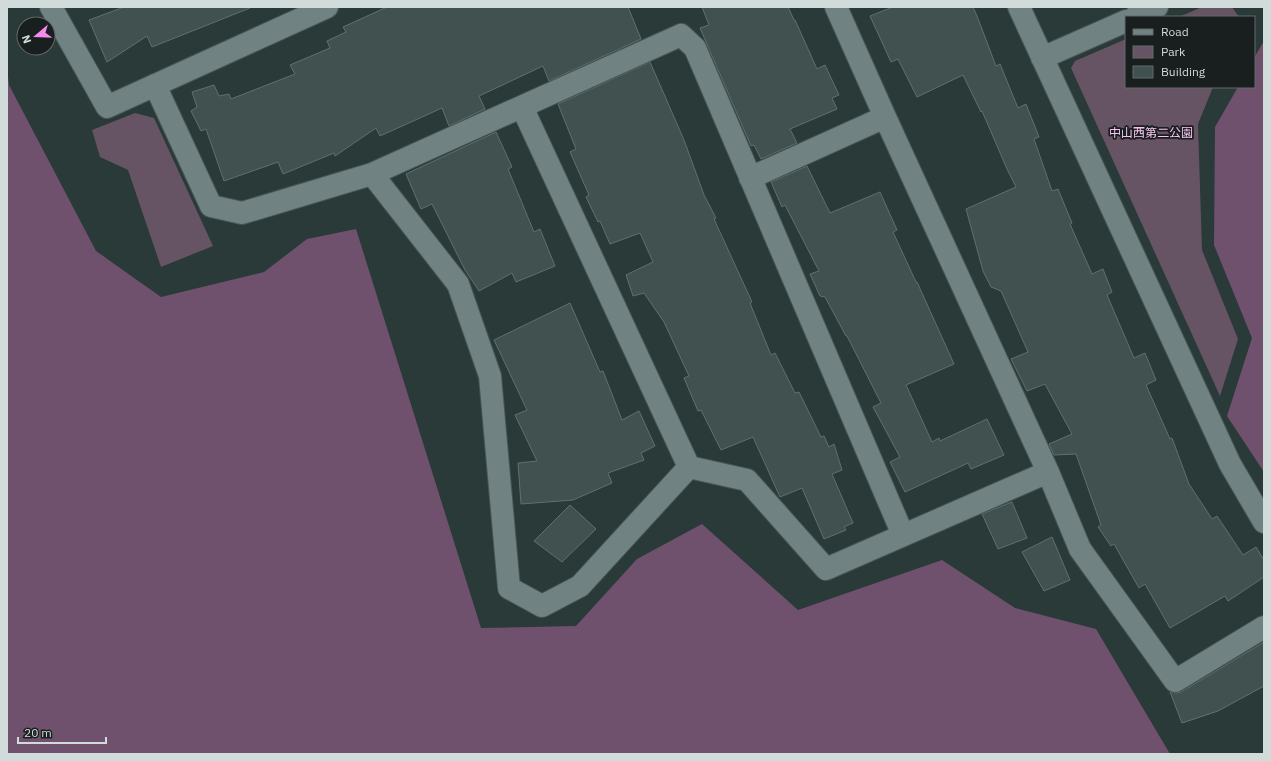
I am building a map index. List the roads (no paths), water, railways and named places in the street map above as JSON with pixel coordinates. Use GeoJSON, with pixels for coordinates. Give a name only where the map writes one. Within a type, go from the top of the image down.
{"type":"FeatureCollection","features":[{"type":"Feature","properties":{"kind":"street"},"geometry":{"type":"LineString","coordinates":[[51,7],[107,107],[327,7]]}},
{"type":"Feature","properties":{"kind":"street"},"geometry":{"type":"LineString","coordinates":[[836,7],[1048,472],[1080,549],[1175,682],[1264,627]]}},
{"type":"Feature","properties":{"kind":"street"},"geometry":{"type":"LineString","coordinates":[[1019,7],[1230,464],[1264,522]]}},
{"type":"Feature","properties":{"kind":"street"},"geometry":{"type":"LineString","coordinates":[[1137,16],[1157,7]]}},
{"type":"Feature","properties":{"kind":"street"},"geometry":{"type":"LineString","coordinates":[[1042,58],[1125,21]]}},
{"type":"Feature","properties":{"kind":"street"},"geometry":{"type":"LineString","coordinates":[[154,85],[211,206],[242,213],[372,174],[681,35],[695,48],[903,535]]}},
{"type":"Feature","properties":{"kind":"street"},"geometry":{"type":"LineString","coordinates":[[522,107],[689,468]]}},
{"type":"Feature","properties":{"kind":"street"},"geometry":{"type":"LineString","coordinates":[[750,178],[885,117]]}},
{"type":"Feature","properties":{"kind":"street"},"geometry":{"type":"LineString","coordinates":[[372,174],[458,284],[490,376],[509,588],[542,606],[580,586],[689,468]]}},
{"type":"Feature","properties":{"kind":"street"},"geometry":{"type":"LineString","coordinates":[[689,468],[747,480],[826,569],[1048,472]]}},
{"type":"Feature","properties":{"kind":"park label","name":"中山西第二公園"},"geometry":{"type":"Point","coordinates":[1151,133]}}]}
